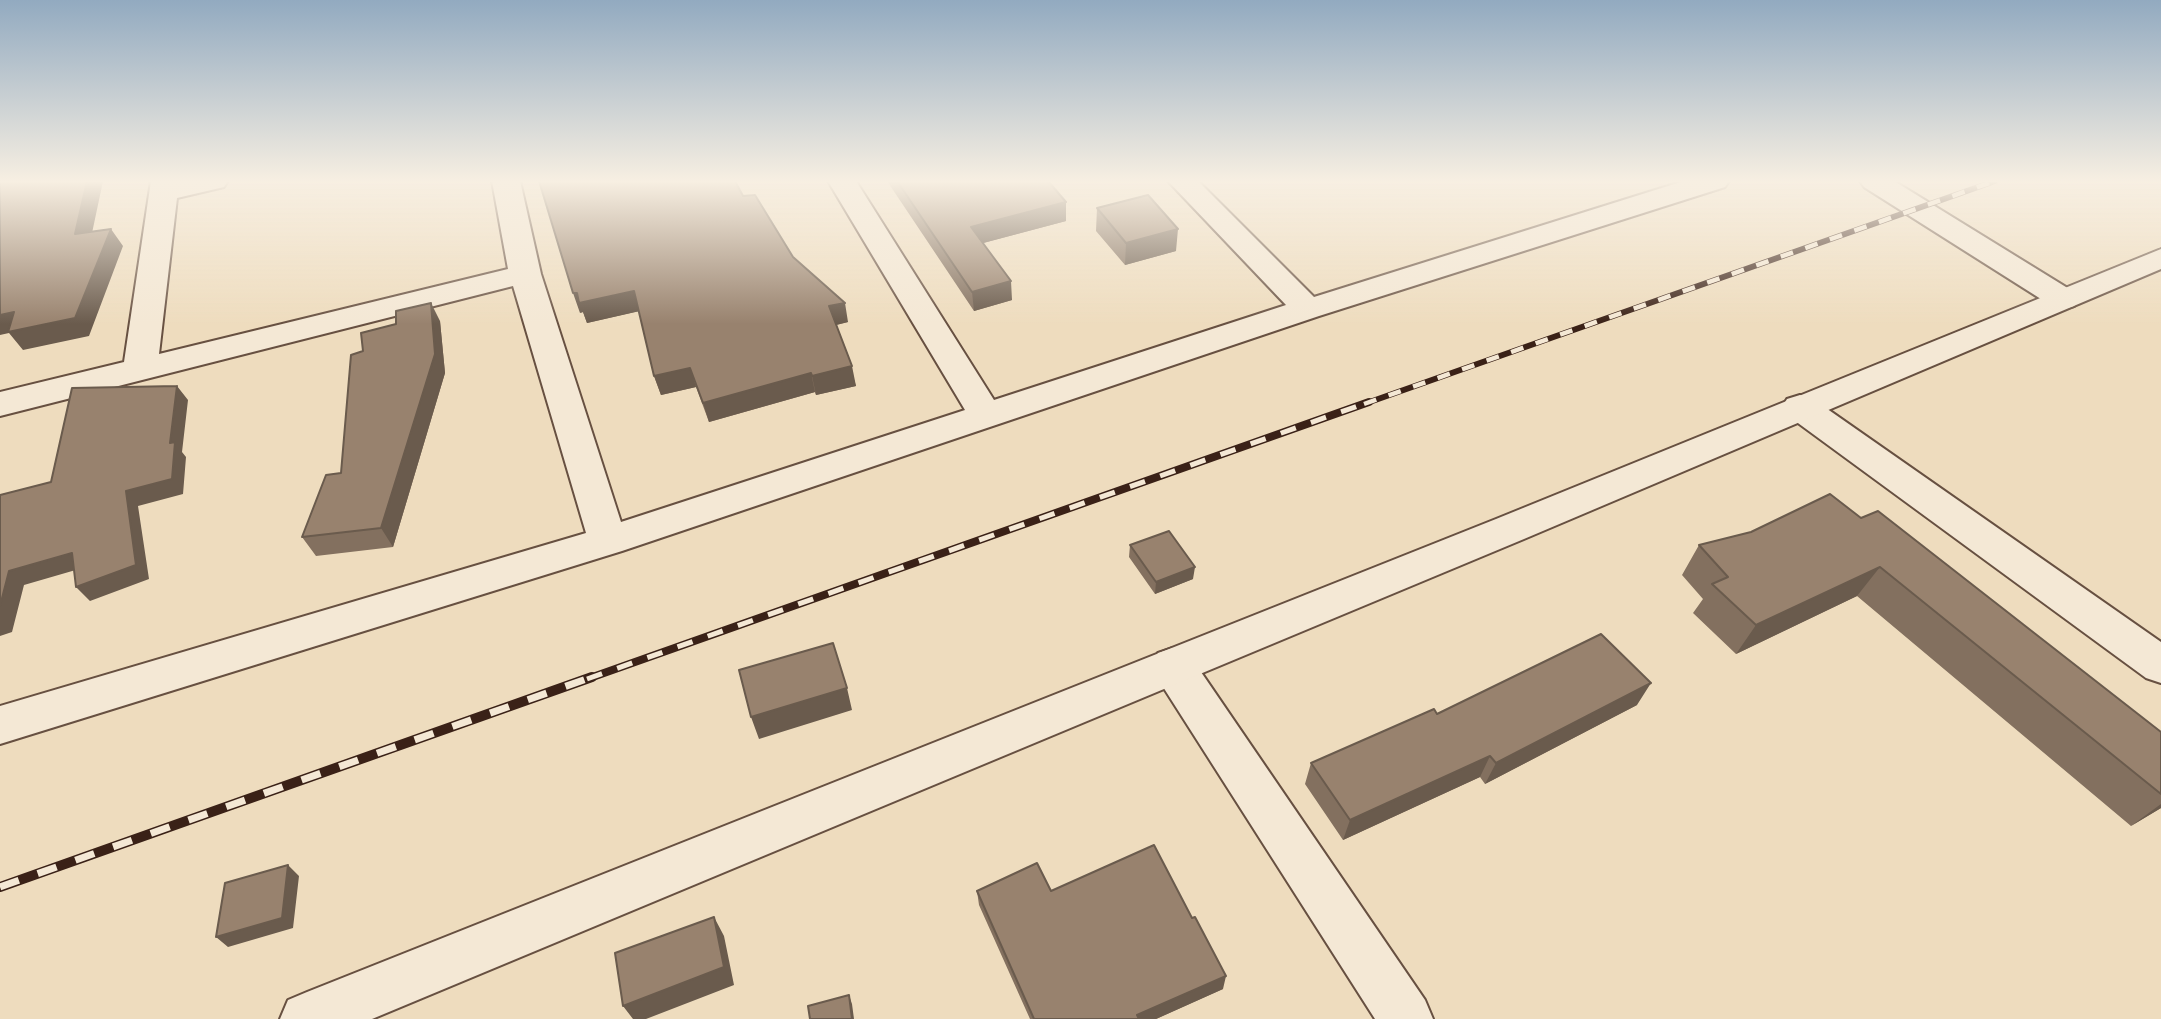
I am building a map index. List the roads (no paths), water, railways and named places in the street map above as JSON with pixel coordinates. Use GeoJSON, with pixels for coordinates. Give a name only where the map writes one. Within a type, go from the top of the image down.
{"type":"FeatureCollection","features":[{"type":"Feature","properties":{"kind":"street"},"geometry":{"type":"LineString","coordinates":[[140,369],[159,229]]}},
{"type":"Feature","properties":{"kind":"street"},"geometry":{"type":"LineString","coordinates":[[516,229],[525,274],[608,541]]}},
{"type":"Feature","properties":{"kind":"street"},"geometry":{"type":"LineString","coordinates":[[871,229],[986,416]]}},
{"type":"Feature","properties":{"kind":"street"},"geometry":{"type":"LineString","coordinates":[[1229,229],[1308,309]]}},
{"type":"Feature","properties":{"kind":"street"},"geometry":{"type":"LineString","coordinates":[[0,725],[608,541],[1308,309],[1564,229]]}},
{"type":"Feature","properties":{"kind":"street"},"geometry":{"type":"LineString","coordinates":[[1950,229],[2063,299]]}},
{"type":"Feature","properties":{"kind":"street"},"geometry":{"type":"LineString","coordinates":[[307,1019],[1510,529],[2161,258]]}},
{"type":"Feature","properties":{"kind":"street"},"geometry":{"type":"LineString","coordinates":[[0,404],[525,274]]}},
{"type":"Feature","properties":{"kind":"street"},"geometry":{"type":"LineString","coordinates":[[1800,407],[2161,665]]}},
{"type":"Feature","properties":{"kind":"street"},"geometry":{"type":"LineString","coordinates":[[1173,666],[1406,1019]]}},
{"type":"Feature","properties":{"kind":"railway"},"geometry":{"type":"LineString","coordinates":[[1364,404],[1860,229]]}},
{"type":"Feature","properties":{"kind":"railway"},"geometry":{"type":"LineString","coordinates":[[587,679],[1369,402]]}},
{"type":"Feature","properties":{"kind":"railway"},"geometry":{"type":"LineString","coordinates":[[0,887],[592,677]]}}]}
